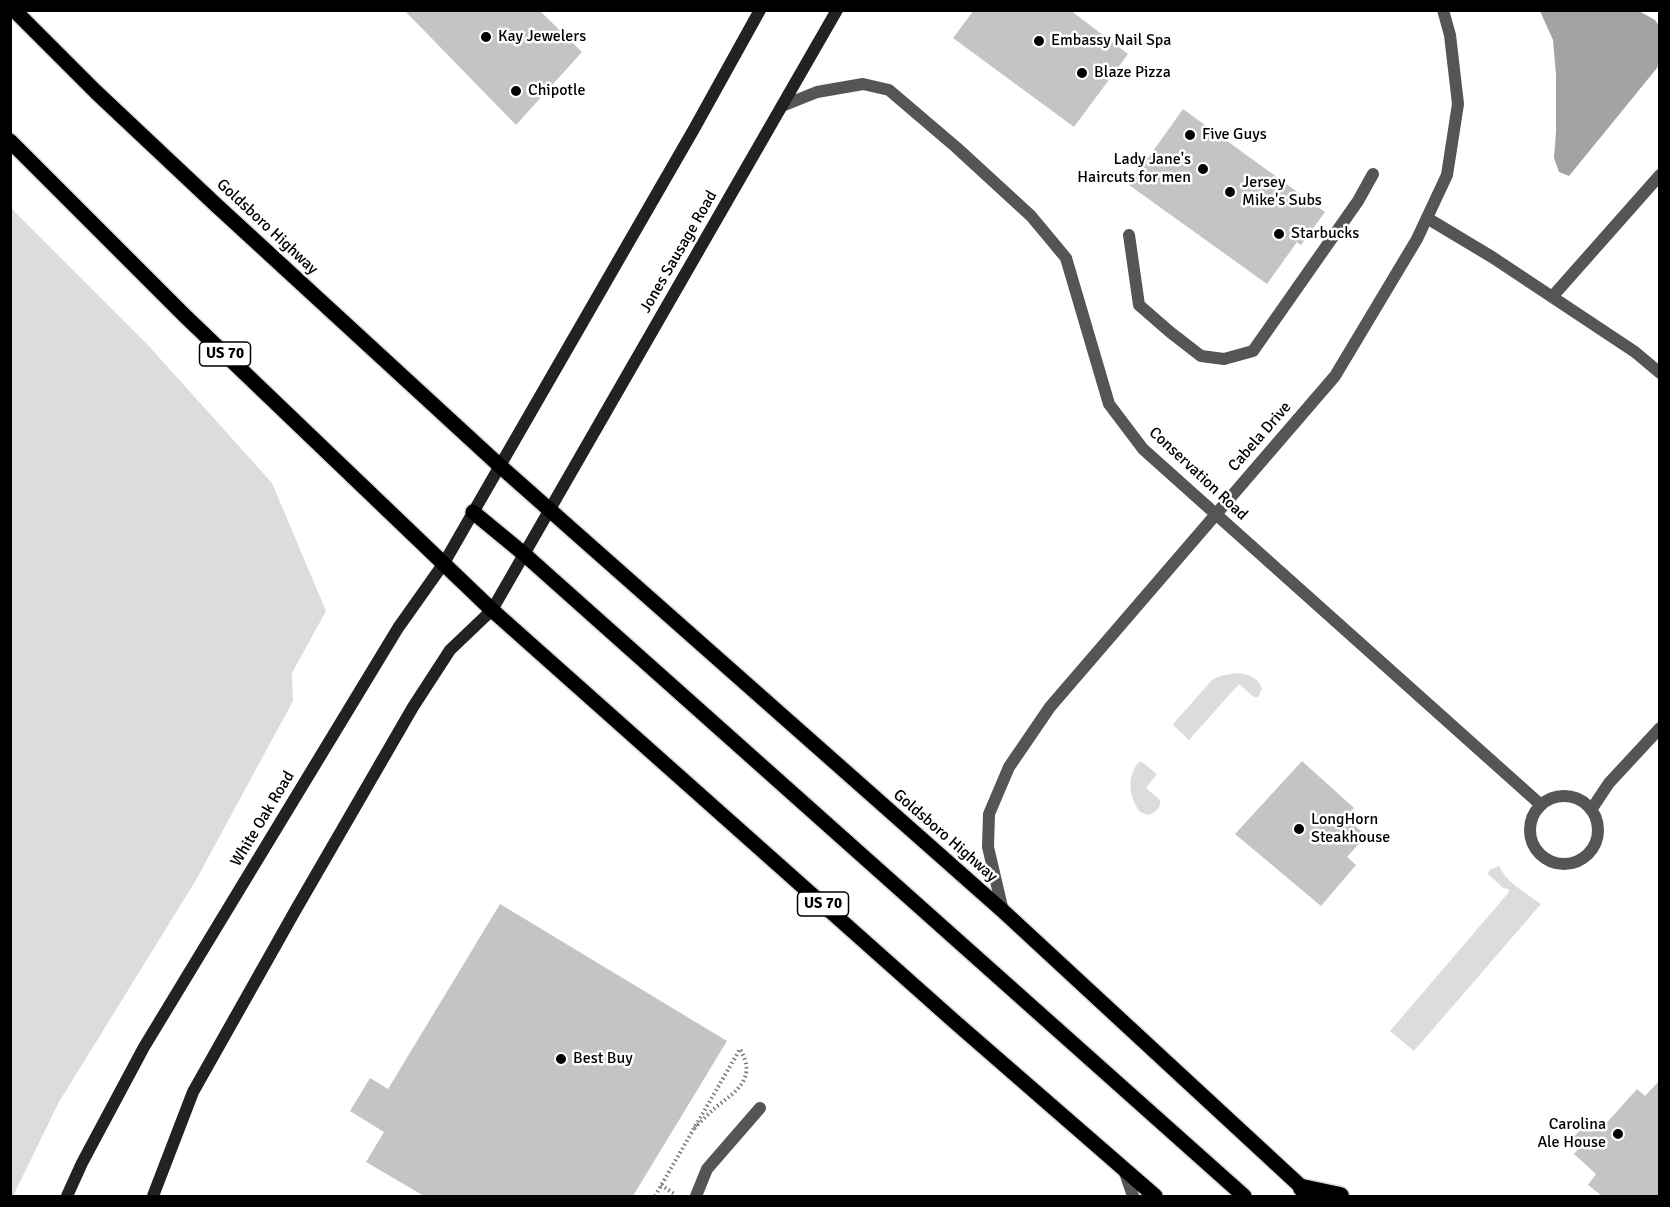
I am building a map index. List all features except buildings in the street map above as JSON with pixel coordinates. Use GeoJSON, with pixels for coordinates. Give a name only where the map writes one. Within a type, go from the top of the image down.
{"type":"FeatureCollection","features":[{"type":"Feature","properties":{"kind":"highway"},"geometry":{"type":"LineString","coordinates":[[1306,1192],[1340,1197]]}},
{"type":"Feature","properties":{"kind":"main road","name":"Goldsboro Highway"},"geometry":{"type":"LineString","coordinates":[[14,10],[96,92],[500,466],[1003,910],[1306,1192]]}},
{"type":"Feature","properties":{"kind":"main road"},"geometry":{"type":"LineString","coordinates":[[500,466],[760,10]]}},
{"type":"Feature","properties":{"kind":"main road","name":"Jones Sausage Road"},"geometry":{"type":"LineString","coordinates":[[549,509],[837,10]]}},
{"type":"Feature","properties":{"kind":"main road","name":"US 70"},"geometry":{"type":"LineString","coordinates":[[10,141],[184,315],[492,610],[1155,1197]]}},
{"type":"Feature","properties":{"kind":"main road","name":"White Oak Road"},"geometry":{"type":"LineString","coordinates":[[68,1197],[82,1163],[144,1047],[398,628],[444,563],[500,466]]}},
{"type":"Feature","properties":{"kind":"main road"},"geometry":{"type":"LineString","coordinates":[[153,1197],[193,1092],[295,911],[414,707],[450,650],[492,610],[549,509]]}},
{"type":"Feature","properties":{"kind":"main road"},"geometry":{"type":"LineString","coordinates":[[473,512],[524,554],[1244,1197]]}},
{"type":"Feature","properties":{"kind":"street","name":"Cabela Drive"},"geometry":{"type":"LineString","coordinates":[[1003,910],[988,848],[989,814],[1009,768],[1050,707],[1335,376],[1417,239],[1447,175],[1458,104],[1450,35],[1443,10]]}},
{"type":"Feature","properties":{"kind":"street","name":"Conservation Road"},"geometry":{"type":"LineString","coordinates":[[782,106],[817,92],[862,84],[889,90],[1031,216],[1066,258],[1109,404],[1143,449],[1540,805]]}},
{"type":"Feature","properties":{"kind":"street"},"geometry":{"type":"LineString","coordinates":[[1129,236],[1139,306],[1201,356],[1224,359],[1253,351],[1358,201],[1373,174]]}},
{"type":"Feature","properties":{"kind":"street"},"geometry":{"type":"LineString","coordinates":[[1552,297],[1659,175]]}},
{"type":"Feature","properties":{"kind":"street"},"geometry":{"type":"LineString","coordinates":[[1427,218],[1492,257],[1635,352],[1659,374]]}},
{"type":"Feature","properties":{"kind":"street"},"geometry":{"type":"LineString","coordinates":[[1591,810],[1609,783],[1659,728]]}},
{"type":"Feature","properties":{"kind":"street"},"geometry":{"type":"LineString","coordinates":[[1561,796],[1573,797],[1583,802],[1591,810],[1598,831],[1596,842],[1590,852],[1571,863],[1560,864],[1540,854],[1530,836],[1530,824],[1540,805],[1561,796]]}},
{"type":"Feature","properties":{"kind":"street"},"geometry":{"type":"LineString","coordinates":[[696,1197],[707,1169],[760,1108]]}},
{"type":"Feature","properties":{"kind":"street"},"geometry":{"type":"LineString","coordinates":[[1122,1166],[1133,1197]]}},
{"type":"Feature","properties":{"kind":"path"},"geometry":{"type":"LineString","coordinates":[[655,1197],[692,1130],[740,1049],[746,1059],[746,1075],[735,1094],[715,1108],[692,1130]]}},
{"type":"Feature","properties":{"kind":"path"},"geometry":{"type":"LineString","coordinates":[[661,1185],[679,1197]]}},
{"type":"Feature","properties":{"kind":"shaded area"},"geometry":{"type":"Polygon","coordinates":[[[1540,11],[1639,11],[1655,20],[1659,26],[1657,68],[1569,176],[1559,172],[1554,158],[1556,75],[1553,40],[1540,11]]]}},
{"type":"Feature","properties":{"kind":"shaded area"},"geometry":{"type":"Polygon","coordinates":[[[10,207],[147,344],[272,483],[326,611],[292,673],[293,701],[196,880],[59,1102],[13,1196],[10,1196],[10,207]]]}},
{"type":"Feature","properties":{"kind":"shaded area"},"geometry":{"type":"Polygon","coordinates":[[[1236,673],[1248,675],[1258,682],[1262,689],[1258,697],[1254,697],[1239,684],[1189,740],[1173,725],[1174,723],[1212,680],[1236,673]]]}},
{"type":"Feature","properties":{"kind":"shaded area"},"geometry":{"type":"Polygon","coordinates":[[[1139,762],[1157,774],[1146,788],[1160,800],[1160,805],[1149,815],[1140,812],[1131,794],[1132,774],[1139,762]]]}},
{"type":"Feature","properties":{"kind":"shaded area"},"geometry":{"type":"Polygon","coordinates":[[[1499,866],[1512,883],[1541,904],[1414,1051],[1390,1031],[1509,892],[1509,889],[1503,888],[1488,874],[1489,870],[1499,866]]]}},
{"type":"Feature","properties":{"kind":"place","name":"Kay Jewelers"},"geometry":{"type":"Point","coordinates":[486,37]}},
{"type":"Feature","properties":{"kind":"place","name":"Embassy Nail Spa"},"geometry":{"type":"Point","coordinates":[1039,41]}},
{"type":"Feature","properties":{"kind":"place","name":"Blaze Pizza"},"geometry":{"type":"Point","coordinates":[1082,73]}},
{"type":"Feature","properties":{"kind":"place","name":"Chipotle"},"geometry":{"type":"Point","coordinates":[516,91]}},
{"type":"Feature","properties":{"kind":"place","name":"Five Guys"},"geometry":{"type":"Point","coordinates":[1190,135]}},
{"type":"Feature","properties":{"kind":"place","name":"Lady Jane's Haircuts for men"},"geometry":{"type":"Point","coordinates":[1203,169]}},
{"type":"Feature","properties":{"kind":"place","name":"Jersey Mike's Subs"},"geometry":{"type":"Point","coordinates":[1230,192]}},
{"type":"Feature","properties":{"kind":"place","name":"Starbucks"},"geometry":{"type":"Point","coordinates":[1279,234]}},
{"type":"Feature","properties":{"kind":"place","name":"LongHorn Steakhouse"},"geometry":{"type":"Point","coordinates":[1299,829]}},
{"type":"Feature","properties":{"kind":"place","name":"Best Buy"},"geometry":{"type":"Point","coordinates":[561,1059]}},
{"type":"Feature","properties":{"kind":"place","name":"Carolina Ale House"},"geometry":{"type":"Point","coordinates":[1618,1134]}}]}
